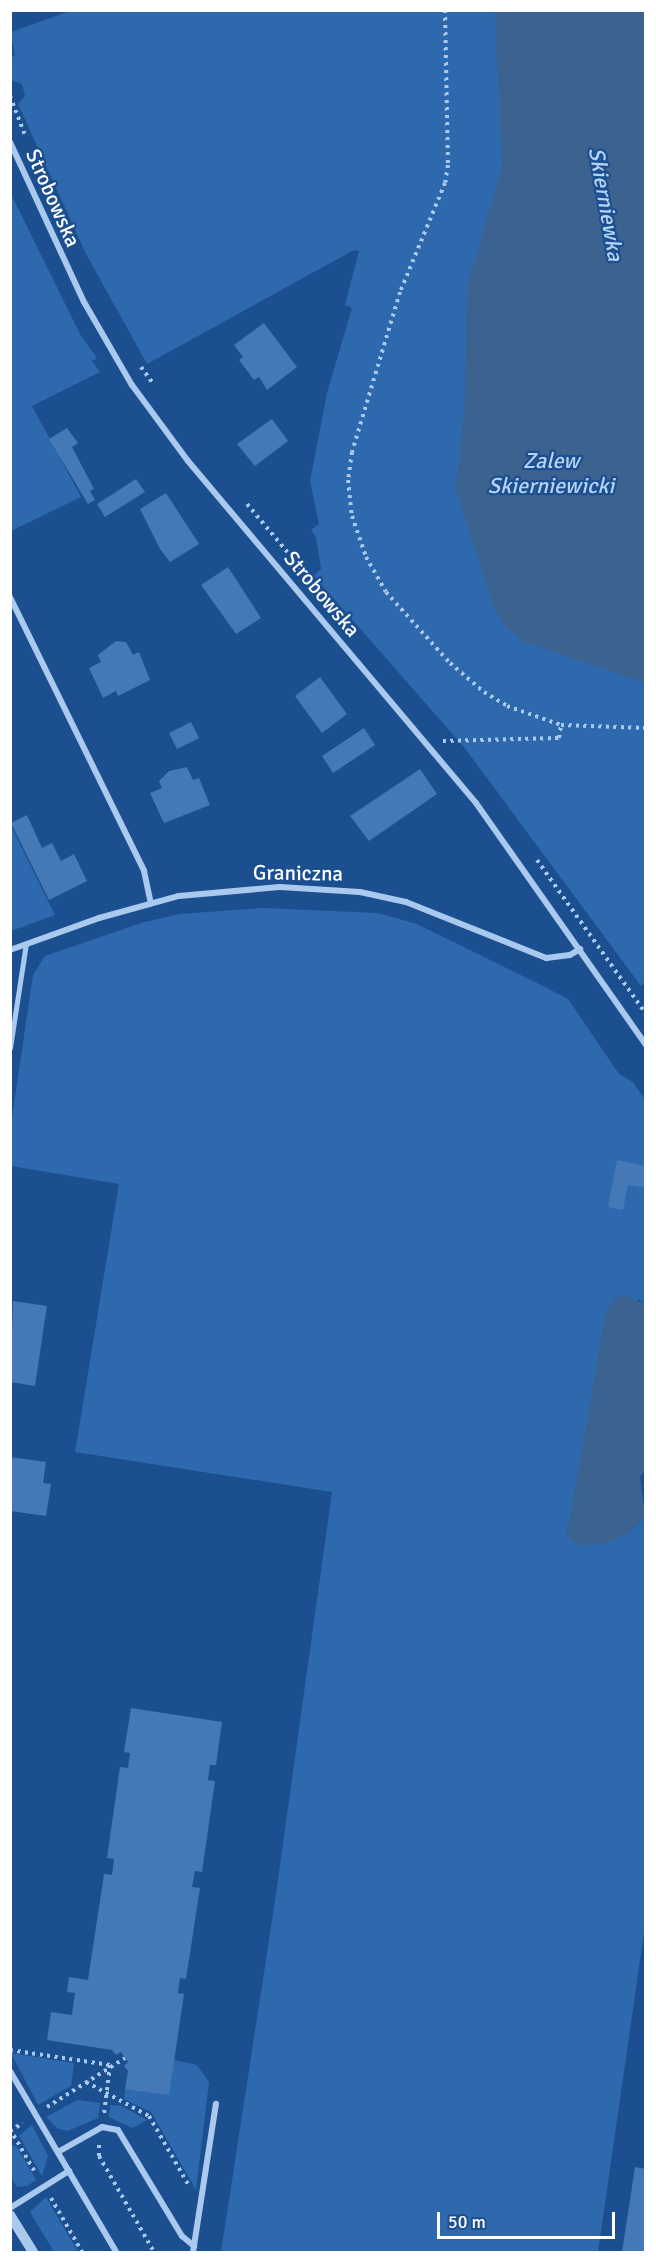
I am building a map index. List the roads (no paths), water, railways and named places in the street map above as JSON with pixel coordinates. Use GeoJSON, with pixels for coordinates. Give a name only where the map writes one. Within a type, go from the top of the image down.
{"type":"FeatureCollection","features":[{"type":"Feature","properties":{"kind":"street","name":"Strobowska"},"geometry":{"type":"LineString","coordinates":[[10,142],[80,292],[132,385],[188,461],[476,803],[645,1045]]}},
{"type":"Feature","properties":{"kind":"street"},"geometry":{"type":"LineString","coordinates":[[10,597],[144,871],[151,903]]}},
{"type":"Feature","properties":{"kind":"street","name":"Graniczna"},"geometry":{"type":"LineString","coordinates":[[10,950],[151,903],[229,890],[336,889],[384,896],[430,910],[529,955],[558,957],[580,949]]}},
{"type":"Feature","properties":{"kind":"street"},"geometry":{"type":"LineString","coordinates":[[10,2071],[116,2253]]}},
{"type":"Feature","properties":{"kind":"street"},"geometry":{"type":"LineString","coordinates":[[193,2249],[216,2104]]}},
{"type":"Feature","properties":{"kind":"street"},"geometry":{"type":"LineString","coordinates":[[58,2152],[102,2127],[113,2127],[123,2134],[185,2240],[193,2249]]}},
{"type":"Feature","properties":{"kind":"street"},"geometry":{"type":"LineString","coordinates":[[10,2208],[69,2170]]}},
{"type":"Feature","properties":{"kind":"street"},"geometry":{"type":"LineString","coordinates":[[10,2215],[33,2253]]}},
{"type":"Feature","properties":{"kind":"lane"},"geometry":{"type":"LineString","coordinates":[[10,1048],[26,944]]}},
{"type":"Feature","properties":{"kind":"water","name":"Zalew Skierniewicki"},"geometry":{"type":"Polygon","coordinates":[[[495,11],[645,11],[645,683],[523,641],[505,626],[493,605],[456,489],[465,401],[467,288],[502,166],[495,11]]]}},
{"type":"Feature","properties":{"kind":"water"},"geometry":{"type":"Polygon","coordinates":[[[625,1296],[645,1304],[646,1470],[640,1477],[645,1516],[627,1534],[603,1544],[578,1545],[567,1536],[606,1312],[616,1298],[625,1296]]]}},
{"type":"Feature","properties":{"kind":"water label","name":"Skierniewka"},"geometry":{"type":"Point","coordinates":[606,204]}}]}
